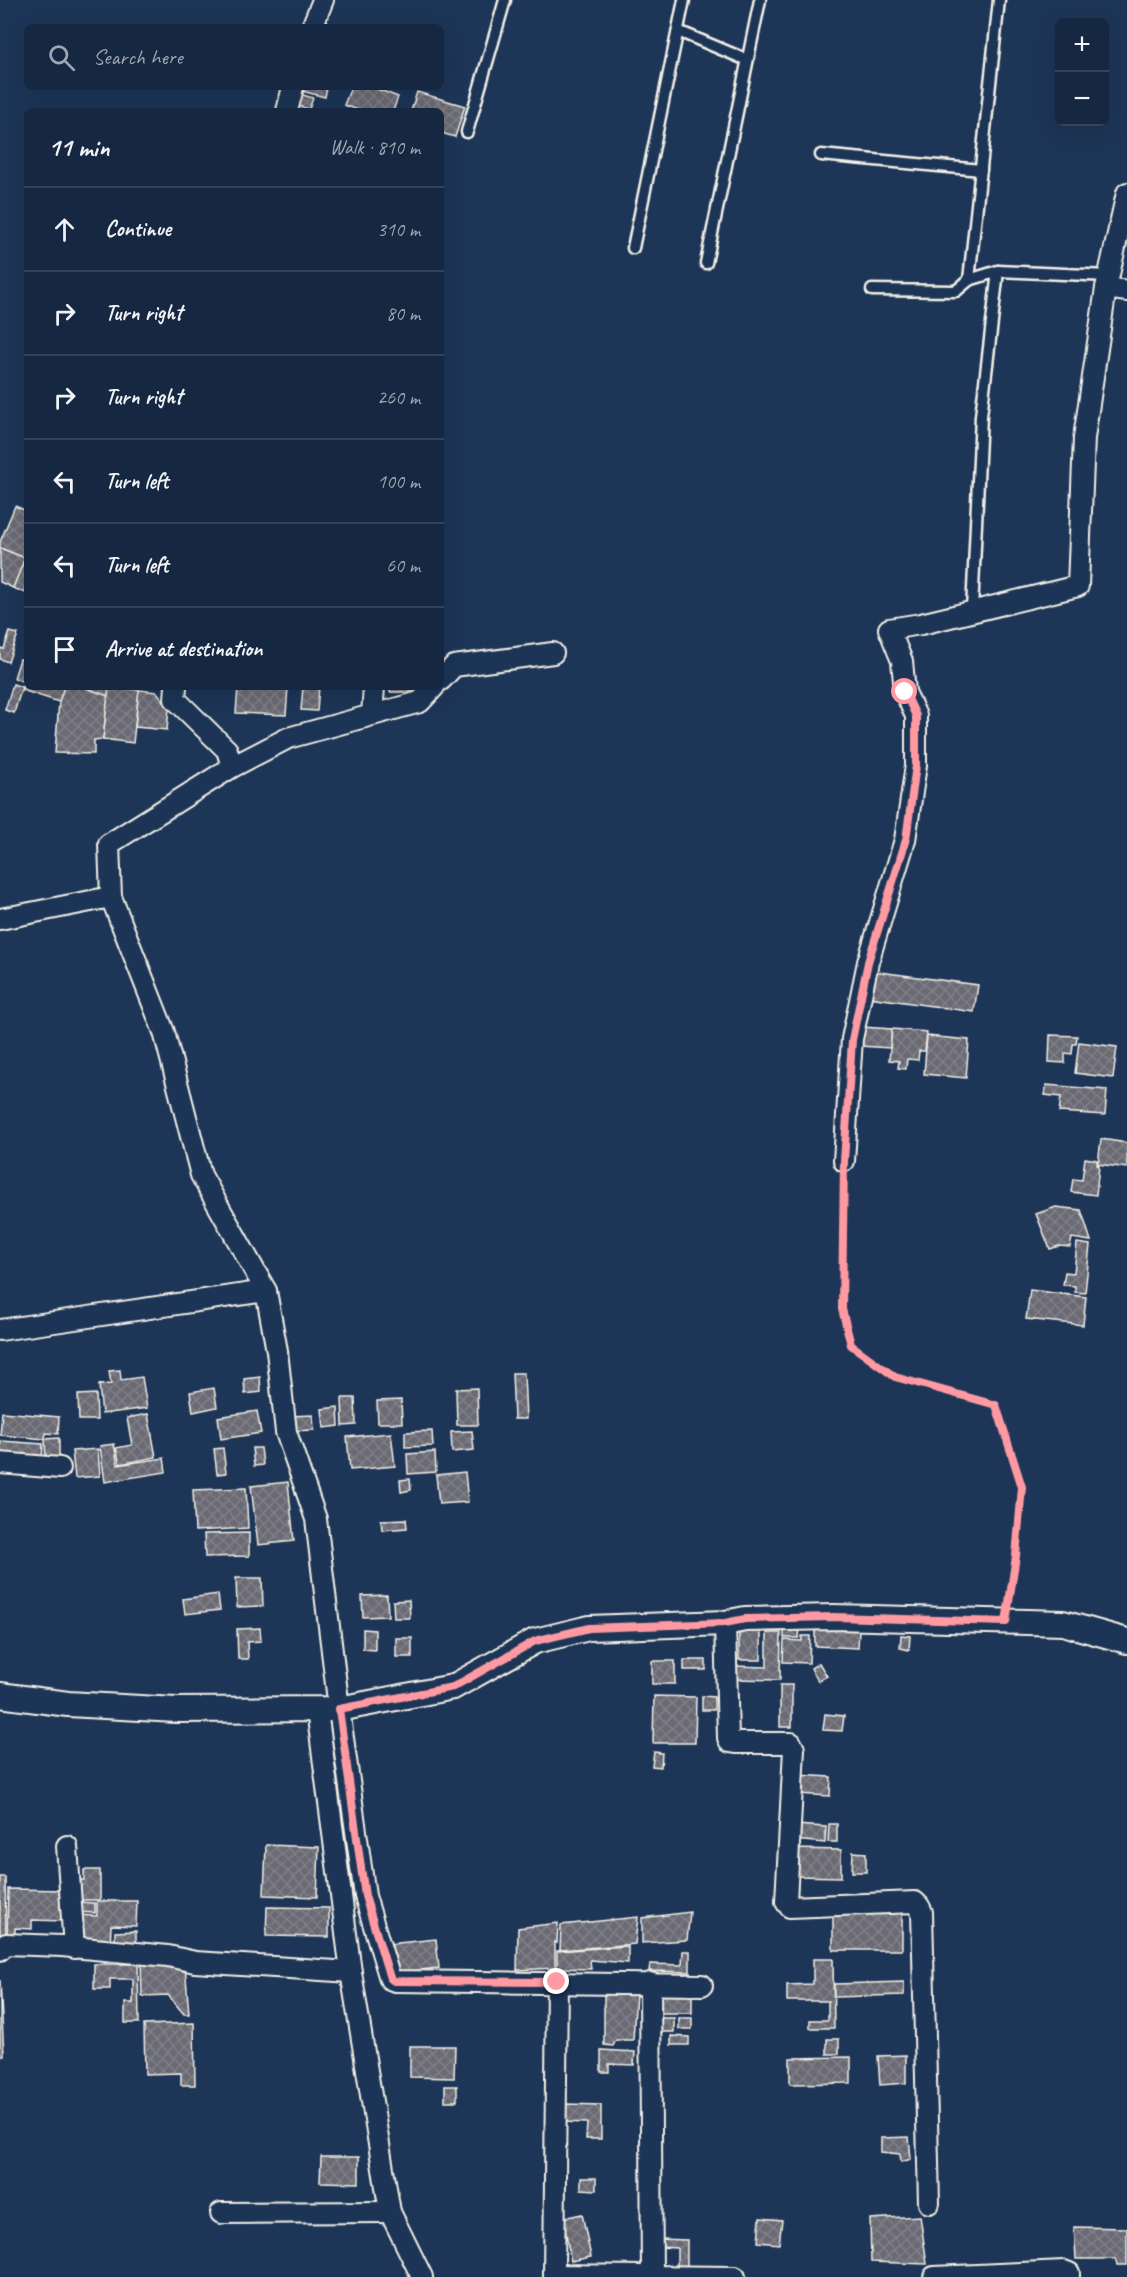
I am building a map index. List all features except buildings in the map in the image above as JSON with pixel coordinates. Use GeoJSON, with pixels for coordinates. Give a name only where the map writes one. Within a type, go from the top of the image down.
{"type":"FeatureCollection","features":[{"type":"Feature","properties":{"kind":"street"},"geometry":{"type":"LineString","coordinates":[[313,24],[323,0]]}},
{"type":"Feature","properties":{"kind":"street"},"geometry":{"type":"LineString","coordinates":[[288,108],[292,90]]}},
{"type":"Feature","properties":{"kind":"street"},"geometry":{"type":"LineString","coordinates":[[844,1161],[852,1040],[868,962],[906,840],[916,765],[916,716],[905,692],[902,661],[889,629],[1078,586],[1084,438],[1107,282],[1127,193]]}},
{"type":"Feature","properties":{"kind":"street"},"geometry":{"type":"LineString","coordinates":[[1107,282],[1127,291]]}},
{"type":"Feature","properties":{"kind":"street"},"geometry":{"type":"LineString","coordinates":[[444,676],[453,666],[553,653]]}},
{"type":"Feature","properties":{"kind":"street"},"geometry":{"type":"LineString","coordinates":[[176,690],[175,699],[227,750],[232,767]]}},
{"type":"Feature","properties":{"kind":"street"},"geometry":{"type":"LineString","coordinates":[[372,715],[374,690]]}},
{"type":"Feature","properties":{"kind":"street"},"geometry":{"type":"LineString","coordinates":[[422,2277],[390,2212],[351,1971],[328,1710],[316,1519],[286,1432],[277,1351],[266,1291],[201,1175],[164,1032],[111,897],[109,844],[232,767],[288,738],[420,702],[431,690]]}},
{"type":"Feature","properties":{"kind":"street"},"geometry":{"type":"LineString","coordinates":[[0,919],[111,897]]}},
{"type":"Feature","properties":{"kind":"street"},"geometry":{"type":"LineString","coordinates":[[0,1330],[266,1291]]}},
{"type":"Feature","properties":{"kind":"street"},"geometry":{"type":"LineString","coordinates":[[0,1463],[60,1468]]}},
{"type":"Feature","properties":{"kind":"street"},"geometry":{"type":"LineString","coordinates":[[0,1695],[68,1704],[176,1710],[328,1710],[453,1687],[535,1641],[589,1628],[725,1623],[745,1619],[834,1617],[1063,1623],[1127,1641]]}},
{"type":"Feature","properties":{"kind":"street"},"geometry":{"type":"LineString","coordinates":[[725,1623],[728,1738],[730,1742],[791,1743],[794,1749],[786,1902],[790,1907],[915,1902],[922,1912],[928,2203]]}},
{"type":"Feature","properties":{"kind":"street"},"geometry":{"type":"LineString","coordinates":[[328,1710],[365,1896],[390,1978],[394,1981],[702,1985]]}},
{"type":"Feature","properties":{"kind":"street"},"geometry":{"type":"LineString","coordinates":[[67,1846],[74,1948]]}},
{"type":"Feature","properties":{"kind":"street"},"geometry":{"type":"LineString","coordinates":[[0,1950],[6,1944],[62,1946],[168,1956],[195,1962],[351,1971]]}},
{"type":"Feature","properties":{"kind":"street"},"geometry":{"type":"LineString","coordinates":[[557,1982],[554,2276],[735,2277]]}},
{"type":"Feature","properties":{"kind":"street"},"geometry":{"type":"LineString","coordinates":[[650,1983],[652,2276]]}},
{"type":"Feature","properties":{"kind":"street"},"geometry":{"type":"LineString","coordinates":[[221,2213],[390,2212]]}},
{"type":"Feature","properties":{"kind":"street"},"geometry":{"type":"LineString","coordinates":[[934,2277],[1064,2271],[1069,2273],[1069,2277]]}},
{"type":"Feature","properties":{"kind":"lane"},"geometry":{"type":"LineString","coordinates":[[467,132],[505,0]]}},
{"type":"Feature","properties":{"kind":"lane"},"geometry":{"type":"LineString","coordinates":[[633,248],[684,0]]}},
{"type":"Feature","properties":{"kind":"lane"},"geometry":{"type":"LineString","coordinates":[[706,263],[760,0]]}},
{"type":"Feature","properties":{"kind":"lane"},"geometry":{"type":"LineString","coordinates":[[969,280],[999,0]]}},
{"type":"Feature","properties":{"kind":"lane"},"geometry":{"type":"LineString","coordinates":[[678,31],[747,60]]}},
{"type":"Feature","properties":{"kind":"lane"},"geometry":{"type":"LineString","coordinates":[[821,155],[981,170]]}},
{"type":"Feature","properties":{"kind":"lane"},"geometry":{"type":"LineString","coordinates":[[972,611],[981,416],[998,271]]}},
{"type":"Feature","properties":{"kind":"lane"},"geometry":{"type":"LineString","coordinates":[[872,290],[956,291],[969,280],[998,271],[1107,282]]}},
{"type":"Feature","properties":{"kind":"path"},"geometry":{"type":"LineString","coordinates":[[844,1161],[842,1309],[851,1345],[895,1377],[996,1405],[1022,1487],[1016,1556],[1006,1622]]}},
{"type":"Feature","properties":{"kind":"route"},"geometry":{"type":"LineString","coordinates":[[557,1982],[394,1981],[390,1978],[365,1896],[339,1709],[453,1687],[535,1641],[589,1628],[725,1623],[745,1619],[834,1617],[1006,1622],[1016,1556],[1022,1487],[996,1405],[895,1377],[851,1345],[842,1309],[844,1161],[852,1040],[868,962],[906,840],[916,765],[916,716],[905,692]]}}]}
